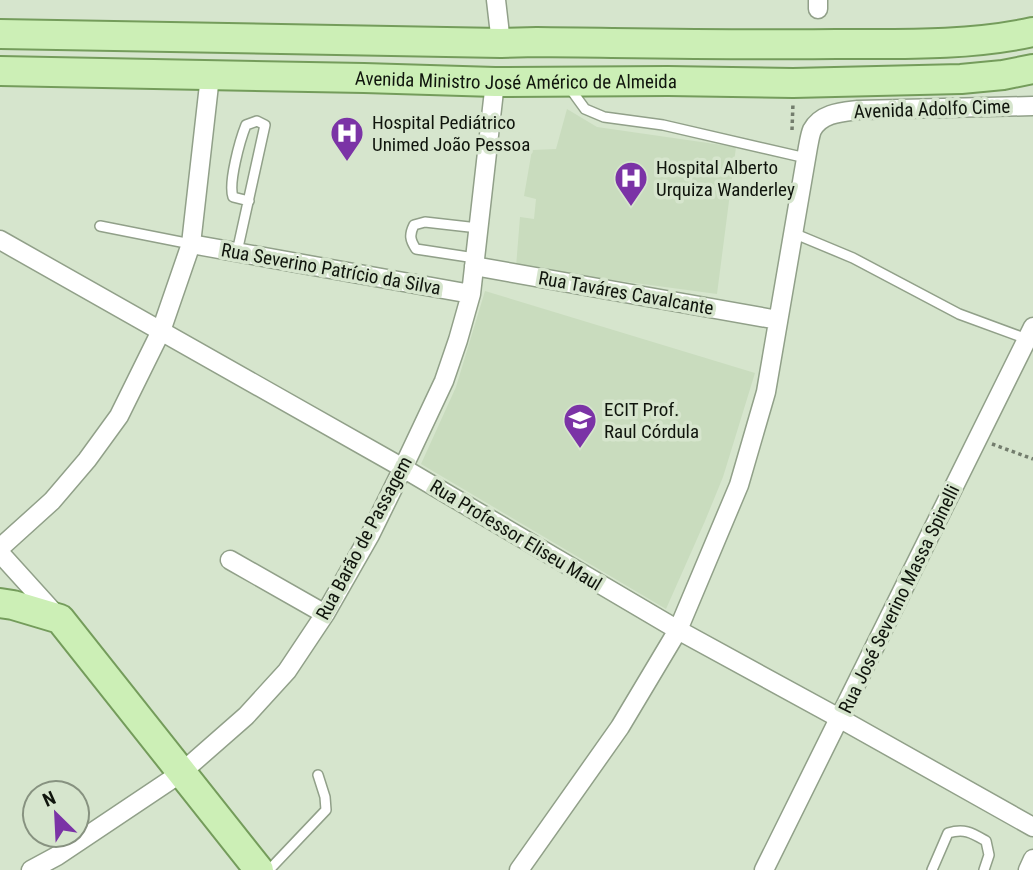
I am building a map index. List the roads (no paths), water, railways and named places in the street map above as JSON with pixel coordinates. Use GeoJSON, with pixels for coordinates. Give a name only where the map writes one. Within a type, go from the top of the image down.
{"type":"FeatureCollection","features":[{"type":"Feature","properties":{"kind":"main road","name":"Avenida Ministro José Américo de Almeida"},"geometry":{"type":"LineString","coordinates":[[0,34],[794,45],[943,44],[990,40],[1033,32]]}},
{"type":"Feature","properties":{"kind":"main road"},"geometry":{"type":"LineString","coordinates":[[55,72],[47,53],[52,42],[61,35]]}},
{"type":"Feature","properties":{"kind":"main road"},"geometry":{"type":"LineString","coordinates":[[621,81],[631,76],[638,68],[636,51],[629,43]]}},
{"type":"Feature","properties":{"kind":"main road","name":"Avenida Ministro José Américo de Almeida"},"geometry":{"type":"LineString","coordinates":[[0,71],[495,82],[793,83],[961,79],[1033,69]]}},
{"type":"Feature","properties":{"kind":"main road"},"geometry":{"type":"LineString","coordinates":[[0,603],[13,605],[65,626],[259,870]]}},
{"type":"Feature","properties":{"kind":"street"},"geometry":{"type":"LineString","coordinates":[[496,0],[500,43]]}},
{"type":"Feature","properties":{"kind":"street"},"geometry":{"type":"LineString","coordinates":[[65,626],[0,551],[52,501],[95,449],[119,416],[161,331],[191,244],[210,76]]}},
{"type":"Feature","properties":{"kind":"street","name":"Rua Barão de Passagem"},"geometry":{"type":"LineString","coordinates":[[31,870],[57,856],[181,774],[246,716],[287,671],[325,614],[370,535],[403,468],[444,381],[458,340],[471,294],[495,82]]}},
{"type":"Feature","properties":{"kind":"street","name":"Avenida Adolfo Cime"},"geometry":{"type":"LineString","coordinates":[[802,148],[820,121],[834,113],[858,110],[1033,106]]}},
{"type":"Feature","properties":{"kind":"street"},"geometry":{"type":"LineString","coordinates":[[519,870],[620,727],[678,630],[739,485],[766,392],[793,233],[802,148]]}},
{"type":"Feature","properties":{"kind":"street","name":"Rua Professor Eliseu Maul"},"geometry":{"type":"LineString","coordinates":[[0,240],[403,468],[678,630],[1033,827]]}},
{"type":"Feature","properties":{"kind":"street","name":"Rua Severino Patrício da Silva"},"geometry":{"type":"LineString","coordinates":[[191,244],[471,294]]}},
{"type":"Feature","properties":{"kind":"street","name":"Rua Taváres Cavalcante"},"geometry":{"type":"LineString","coordinates":[[474,262],[778,320]]}},
{"type":"Feature","properties":{"kind":"street","name":"Rua José Severino Massa Spinelli"},"geometry":{"type":"LineString","coordinates":[[764,870],[1030,333]]}},
{"type":"Feature","properties":{"kind":"street"},"geometry":{"type":"LineString","coordinates":[[230,560],[325,614]]}},
{"type":"Feature","properties":{"kind":"lane"},"geometry":{"type":"LineString","coordinates":[[566,82],[585,109],[604,117],[802,148]]}},
{"type":"Feature","properties":{"kind":"lane"},"geometry":{"type":"LineString","coordinates":[[237,252],[265,125],[257,121],[246,125],[242,135],[231,187],[233,197],[248,201]]}},
{"type":"Feature","properties":{"kind":"lane"},"geometry":{"type":"LineString","coordinates":[[474,262],[416,249],[411,240],[411,231],[414,225],[425,222],[478,228]]}},
{"type":"Feature","properties":{"kind":"lane"},"geometry":{"type":"LineString","coordinates":[[100,226],[191,244]]}},
{"type":"Feature","properties":{"kind":"lane"},"geometry":{"type":"LineString","coordinates":[[793,233],[853,258],[959,314],[1030,333]]}},
{"type":"Feature","properties":{"kind":"lane"},"geometry":{"type":"LineString","coordinates":[[269,870],[326,810],[318,775]]}},
{"type":"Feature","properties":{"kind":"lane"},"geometry":{"type":"LineString","coordinates":[[932,870],[948,833],[958,830],[970,831],[986,841],[989,855],[984,870]]}},
{"type":"Feature","properties":{"kind":"place","name":"Hospital Pediátrico Unimed João Pessoa"},"geometry":{"type":"Point","coordinates":[347,163]}},
{"type":"Feature","properties":{"kind":"place","name":"Hospital Alberto Urquiza Wanderley"},"geometry":{"type":"Point","coordinates":[631,208]}},
{"type":"Feature","properties":{"kind":"place","name":"ECIT Prof. Raul Córdula"},"geometry":{"type":"Point","coordinates":[580,450]}}]}
